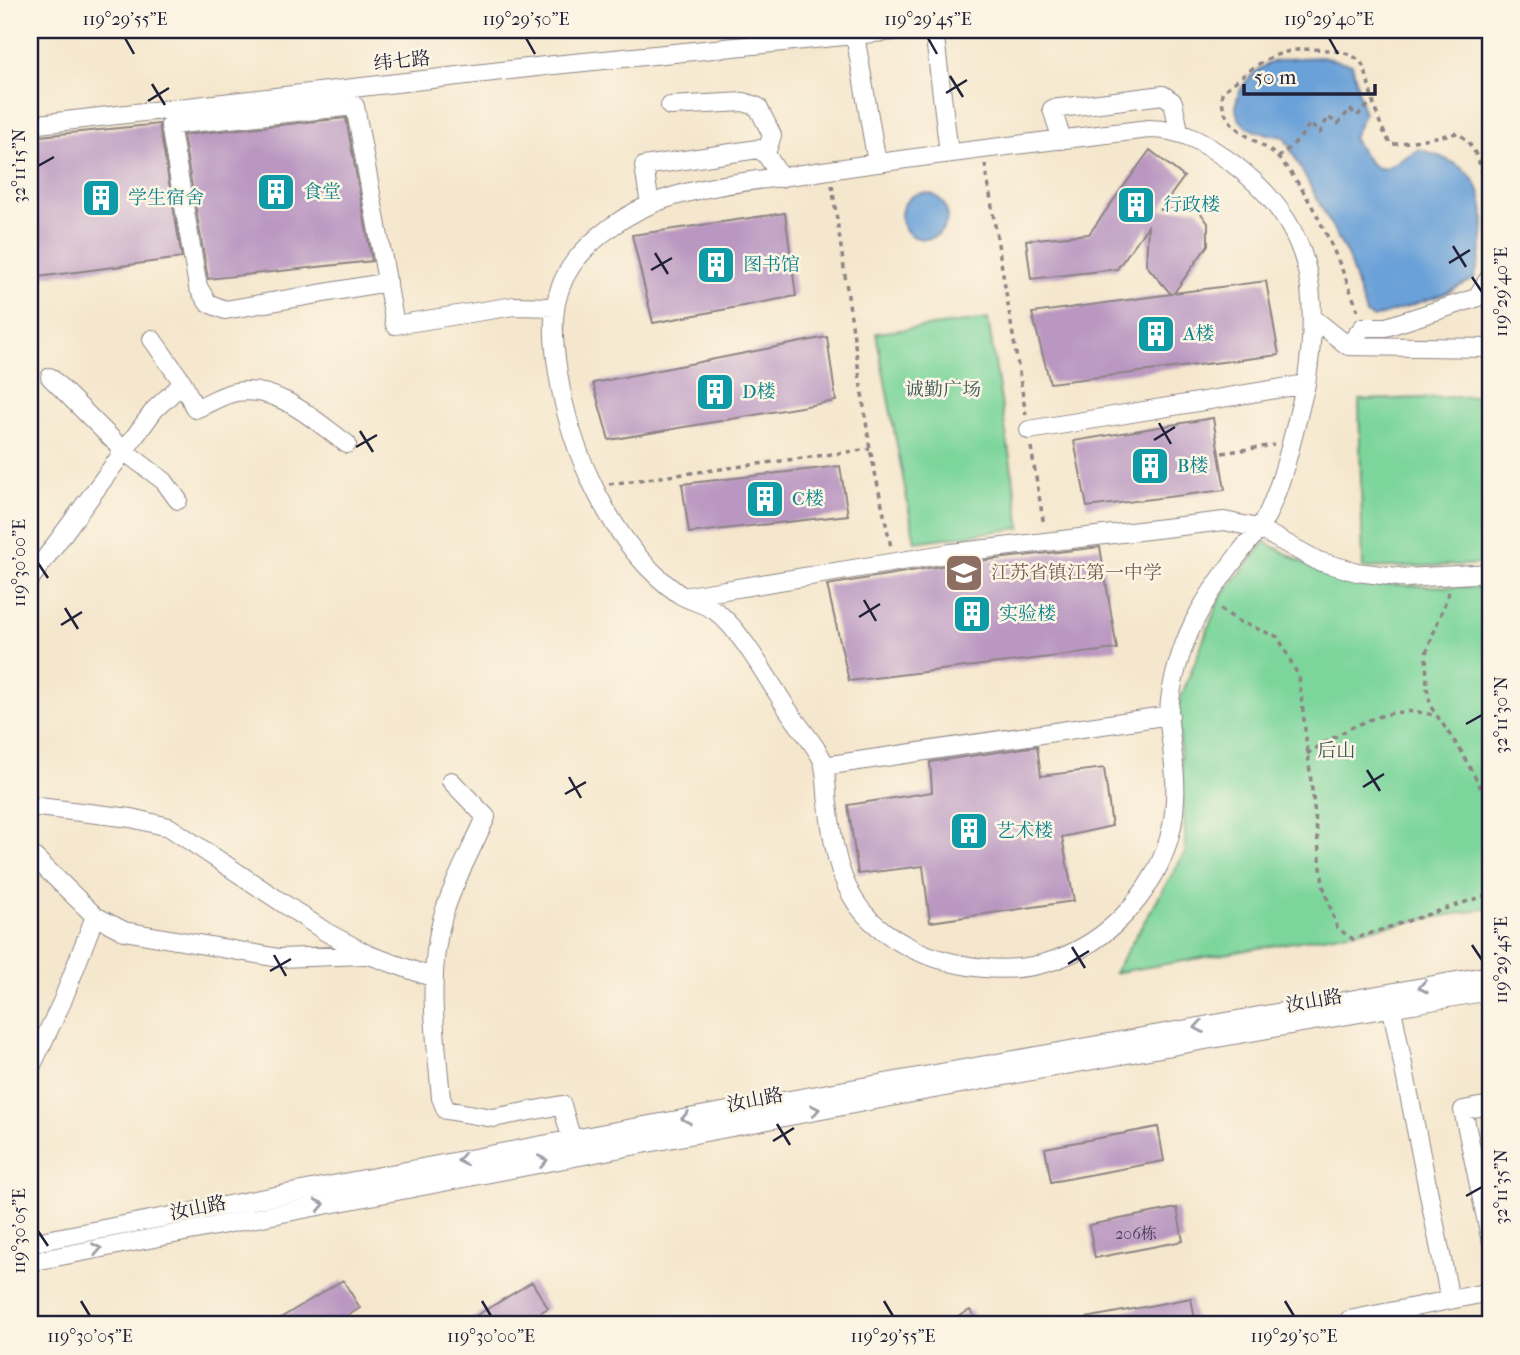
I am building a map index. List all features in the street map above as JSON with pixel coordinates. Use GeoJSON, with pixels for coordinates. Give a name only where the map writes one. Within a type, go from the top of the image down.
{"type":"FeatureCollection","features":[{"type":"Feature","properties":{"kind":"street","name":"纬七路"},"geometry":{"type":"LineString","coordinates":[[30,125],[540,66],[904,30]]}},
{"type":"Feature","properties":{"kind":"street"},"geometry":{"type":"LineString","coordinates":[[934,30],[949,153]]}},
{"type":"Feature","properties":{"kind":"street"},"geometry":{"type":"LineString","coordinates":[[855,35],[877,163]]}},
{"type":"Feature","properties":{"kind":"street"},"geometry":{"type":"LineString","coordinates":[[1062,139],[1052,109],[1163,95],[1173,102],[1180,131]]}},
{"type":"Feature","properties":{"kind":"street"},"geometry":{"type":"LineString","coordinates":[[670,106],[744,102],[758,107],[772,135],[766,154]]}},
{"type":"Feature","properties":{"kind":"street"},"geometry":{"type":"LineString","coordinates":[[388,282],[225,310],[208,303],[198,288],[170,125],[355,106],[396,324],[514,306],[555,307]]}},
{"type":"Feature","properties":{"kind":"street"},"geometry":{"type":"LineString","coordinates":[[1149,129],[1180,131],[1218,153],[1272,198],[1301,253],[1310,279],[1314,333],[1306,384],[1268,513],[1208,596],[1184,646],[1170,715],[1175,768],[1174,817],[1169,843],[1152,878],[1125,915],[1102,935],[1058,959],[1030,968],[986,968],[935,956],[893,939],[862,912],[843,879],[830,821],[824,766],[729,623],[704,604],[682,597],[624,536],[593,486],[563,402],[554,341],[555,307],[560,285],[592,242],[613,226],[650,205],[732,184],[949,153],[1149,129]]}},
{"type":"Feature","properties":{"kind":"street"},"geometry":{"type":"LineString","coordinates":[[650,205],[645,166],[758,149],[766,154],[781,178]]}},
{"type":"Feature","properties":{"kind":"street"},"geometry":{"type":"LineString","coordinates":[[1348,346],[1363,327],[1386,327],[1476,298],[1490,277]]}},
{"type":"Feature","properties":{"kind":"street"},"geometry":{"type":"LineString","coordinates":[[1313,318],[1348,346],[1490,348]]}},
{"type":"Feature","properties":{"kind":"street"},"geometry":{"type":"LineString","coordinates":[[152,339],[183,383],[195,409],[235,392],[265,392],[288,402],[347,444]]}},
{"type":"Feature","properties":{"kind":"street"},"geometry":{"type":"LineString","coordinates":[[50,377],[124,451],[164,481],[178,500]]}},
{"type":"Feature","properties":{"kind":"street"},"geometry":{"type":"LineString","coordinates":[[30,579],[155,409],[183,383]]}},
{"type":"Feature","properties":{"kind":"street"},"geometry":{"type":"LineString","coordinates":[[1029,430],[1306,384]]}},
{"type":"Feature","properties":{"kind":"street"},"geometry":{"type":"LineString","coordinates":[[682,597],[895,562],[1224,521],[1258,528],[1318,561],[1357,572],[1406,578],[1490,573]]}},
{"type":"Feature","properties":{"kind":"street"},"geometry":{"type":"LineString","coordinates":[[824,766],[1170,715]]}},
{"type":"Feature","properties":{"kind":"street"},"geometry":{"type":"LineString","coordinates":[[451,781],[486,817],[443,915],[434,978],[441,1098],[446,1110],[493,1118],[562,1105],[574,1147]]}},
{"type":"Feature","properties":{"kind":"street"},"geometry":{"type":"LineString","coordinates":[[30,806],[131,818],[169,827],[326,932],[369,955],[434,978]]}},
{"type":"Feature","properties":{"kind":"street"},"geometry":{"type":"LineString","coordinates":[[30,853],[95,916],[124,931],[279,958],[369,955]]}},
{"type":"Feature","properties":{"kind":"street"},"geometry":{"type":"LineString","coordinates":[[30,1069],[62,1002],[95,916]]}},
{"type":"Feature","properties":{"kind":"street","name":"汝山路"},"geometry":{"type":"LineString","coordinates":[[30,1262],[574,1147],[1490,975]]}},
{"type":"Feature","properties":{"kind":"street","name":"汝山路"},"geometry":{"type":"LineString","coordinates":[[30,1243],[1490,991]]}},
{"type":"Feature","properties":{"kind":"street"},"geometry":{"type":"LineString","coordinates":[[1392,1009],[1450,1300]]}},
{"type":"Feature","properties":{"kind":"street"},"geometry":{"type":"LineString","coordinates":[[1490,1105],[1463,1110],[1490,1237]]}},
{"type":"Feature","properties":{"kind":"street"},"geometry":{"type":"LineString","coordinates":[[1349,1325],[1349,1320],[1490,1292]]}},
{"type":"Feature","properties":{"kind":"path"},"geometry":{"type":"LineString","coordinates":[[1363,327],[1326,237],[1304,195],[1278,158],[1230,125],[1221,107],[1222,92],[1259,62],[1280,52],[1302,48],[1339,51],[1355,57],[1363,65],[1380,128],[1391,145],[1458,134],[1465,138],[1482,166],[1490,203]]}},
{"type":"Feature","properties":{"kind":"path"},"geometry":{"type":"LineString","coordinates":[[1278,158],[1310,124],[1320,133],[1328,117],[1338,124],[1350,109],[1357,117],[1373,101]]}},
{"type":"Feature","properties":{"kind":"path"},"geometry":{"type":"LineString","coordinates":[[983,149],[1047,542]]}},
{"type":"Feature","properties":{"kind":"path"},"geometry":{"type":"LineString","coordinates":[[830,170],[870,449],[895,562]]}},
{"type":"Feature","properties":{"kind":"path"},"geometry":{"type":"LineString","coordinates":[[1222,453],[1290,443]]}},
{"type":"Feature","properties":{"kind":"path"},"geometry":{"type":"LineString","coordinates":[[593,486],[870,449]]}},
{"type":"Feature","properties":{"kind":"path"},"geometry":{"type":"LineString","coordinates":[[1458,575],[1441,607],[1426,653],[1427,688],[1437,716],[1455,741],[1490,806]]}},
{"type":"Feature","properties":{"kind":"path"},"geometry":{"type":"LineString","coordinates":[[1208,596],[1231,617],[1278,637],[1290,655],[1299,677],[1306,754],[1324,885],[1337,928],[1353,939],[1490,894]]}},
{"type":"Feature","properties":{"kind":"path"},"geometry":{"type":"LineString","coordinates":[[1306,754],[1363,723],[1416,709],[1437,716]]}},
{"type":"Feature","properties":{"kind":"green space","name":"诚勤广场"},"geometry":{"type":"Polygon","coordinates":[[[988,319],[1021,528],[915,542],[876,333],[988,319]]]}},
{"type":"Feature","properties":{"kind":"green space"},"geometry":{"type":"Polygon","coordinates":[[[1490,396],[1490,564],[1363,568],[1359,400],[1490,396]]]}},
{"type":"Feature","properties":{"kind":"green space","name":"后山"},"geometry":{"type":"Polygon","coordinates":[[[1265,542],[1340,583],[1490,588],[1490,908],[1114,973],[1186,851],[1178,705],[1220,598],[1265,542]]]}},
{"type":"Feature","properties":{"kind":"water"},"geometry":{"type":"Polygon","coordinates":[[[1322,57],[1352,64],[1364,114],[1353,138],[1375,166],[1387,167],[1419,149],[1454,163],[1473,180],[1480,193],[1484,222],[1481,252],[1474,279],[1444,294],[1374,318],[1366,314],[1348,257],[1284,137],[1253,130],[1243,123],[1237,114],[1238,95],[1243,85],[1259,69],[1281,60],[1322,57]]]}},
{"type":"Feature","properties":{"kind":"water"},"geometry":{"type":"Polygon","coordinates":[[[924,193],[940,200],[947,216],[940,232],[924,239],[908,232],[901,216],[908,200],[924,193]]]}},
{"type":"Feature","properties":{"kind":"building","name":"食堂"},"geometry":{"type":"Polygon","coordinates":[[[346,118],[372,261],[208,279],[183,135],[346,118]]]}},
{"type":"Feature","properties":{"kind":"building","name":"学生宿舍"},"geometry":{"type":"Polygon","coordinates":[[[159,124],[182,258],[30,278],[30,137],[159,124]]]}},
{"type":"Feature","properties":{"kind":"building"},"geometry":{"type":"Polygon","coordinates":[[[1150,150],[1184,177],[1160,210],[1197,208],[1208,223],[1208,245],[1174,293],[1266,281],[1279,355],[1050,383],[1032,313],[1171,294],[1146,265],[1148,226],[1117,269],[1031,279],[1026,240],[1089,234],[1150,150]]]}},
{"type":"Feature","properties":{"kind":"building","name":"图书馆"},"geometry":{"type":"Polygon","coordinates":[[[785,213],[796,296],[653,323],[632,235],[785,213]]]}},
{"type":"Feature","properties":{"kind":"building","name":"D楼"},"geometry":{"type":"Polygon","coordinates":[[[827,337],[836,401],[609,440],[593,383],[827,337]]]}},
{"type":"Feature","properties":{"kind":"building","name":"B楼"},"geometry":{"type":"Polygon","coordinates":[[[1213,418],[1225,490],[1087,507],[1074,441],[1213,418]]]}},
{"type":"Feature","properties":{"kind":"building","name":"C楼"},"geometry":{"type":"Polygon","coordinates":[[[840,466],[848,515],[689,533],[682,484],[840,466]]]}},
{"type":"Feature","properties":{"kind":"building","name":"实验楼"},"geometry":{"type":"Polygon","coordinates":[[[1100,547],[1117,649],[849,681],[827,585],[953,564],[1100,547]]]}},
{"type":"Feature","properties":{"kind":"building","name":"艺术楼"},"geometry":{"type":"Polygon","coordinates":[[[1037,746],[1041,776],[1104,768],[1112,826],[1062,837],[1074,901],[930,922],[923,866],[858,874],[848,805],[932,792],[930,762],[1037,746]]]}},
{"type":"Feature","properties":{"kind":"building"},"geometry":{"type":"Polygon","coordinates":[[[1158,1127],[1164,1161],[1051,1182],[1045,1148],[1158,1127]]]}},
{"type":"Feature","properties":{"kind":"building"},"geometry":{"type":"Polygon","coordinates":[[[1177,1208],[1183,1241],[1095,1258],[1089,1225],[1177,1208]]]}},
{"type":"Feature","properties":{"kind":"building"},"geometry":{"type":"Polygon","coordinates":[[[343,1280],[360,1308],[333,1325],[269,1325],[343,1280]]]}},
{"type":"Feature","properties":{"kind":"building"},"geometry":{"type":"Polygon","coordinates":[[[532,1282],[548,1308],[520,1325],[461,1325],[532,1282]]]}},
{"type":"Feature","properties":{"kind":"building"},"geometry":{"type":"Polygon","coordinates":[[[1191,1298],[1196,1325],[1087,1325],[1086,1318],[1191,1298]]]}},
{"type":"Feature","properties":{"kind":"building"},"geometry":{"type":"Polygon","coordinates":[[[970,1310],[980,1325],[944,1325],[970,1310]]]}},
{"type":"Feature","properties":{"kind":"place","name":"食堂"},"geometry":{"type":"Point","coordinates":[276,192]}},
{"type":"Feature","properties":{"kind":"place","name":"学生宿舍"},"geometry":{"type":"Point","coordinates":[101,198]}},
{"type":"Feature","properties":{"kind":"place","name":"行政楼"},"geometry":{"type":"Point","coordinates":[1136,205]}},
{"type":"Feature","properties":{"kind":"place","name":"图书馆"},"geometry":{"type":"Point","coordinates":[716,265]}},
{"type":"Feature","properties":{"kind":"place","name":"A楼"},"geometry":{"type":"Point","coordinates":[1156,334]}},
{"type":"Feature","properties":{"kind":"place","name":"D楼"},"geometry":{"type":"Point","coordinates":[715,392]}},
{"type":"Feature","properties":{"kind":"place","name":"B楼"},"geometry":{"type":"Point","coordinates":[1150,466]}},
{"type":"Feature","properties":{"kind":"place","name":"C楼"},"geometry":{"type":"Point","coordinates":[765,499]}},
{"type":"Feature","properties":{"kind":"place","name":"江苏省镇江第一中学"},"geometry":{"type":"Point","coordinates":[964,573]}},
{"type":"Feature","properties":{"kind":"place","name":"实验楼"},"geometry":{"type":"Point","coordinates":[972,614]}},
{"type":"Feature","properties":{"kind":"place","name":"艺术楼"},"geometry":{"type":"Point","coordinates":[969,831]}}]}
